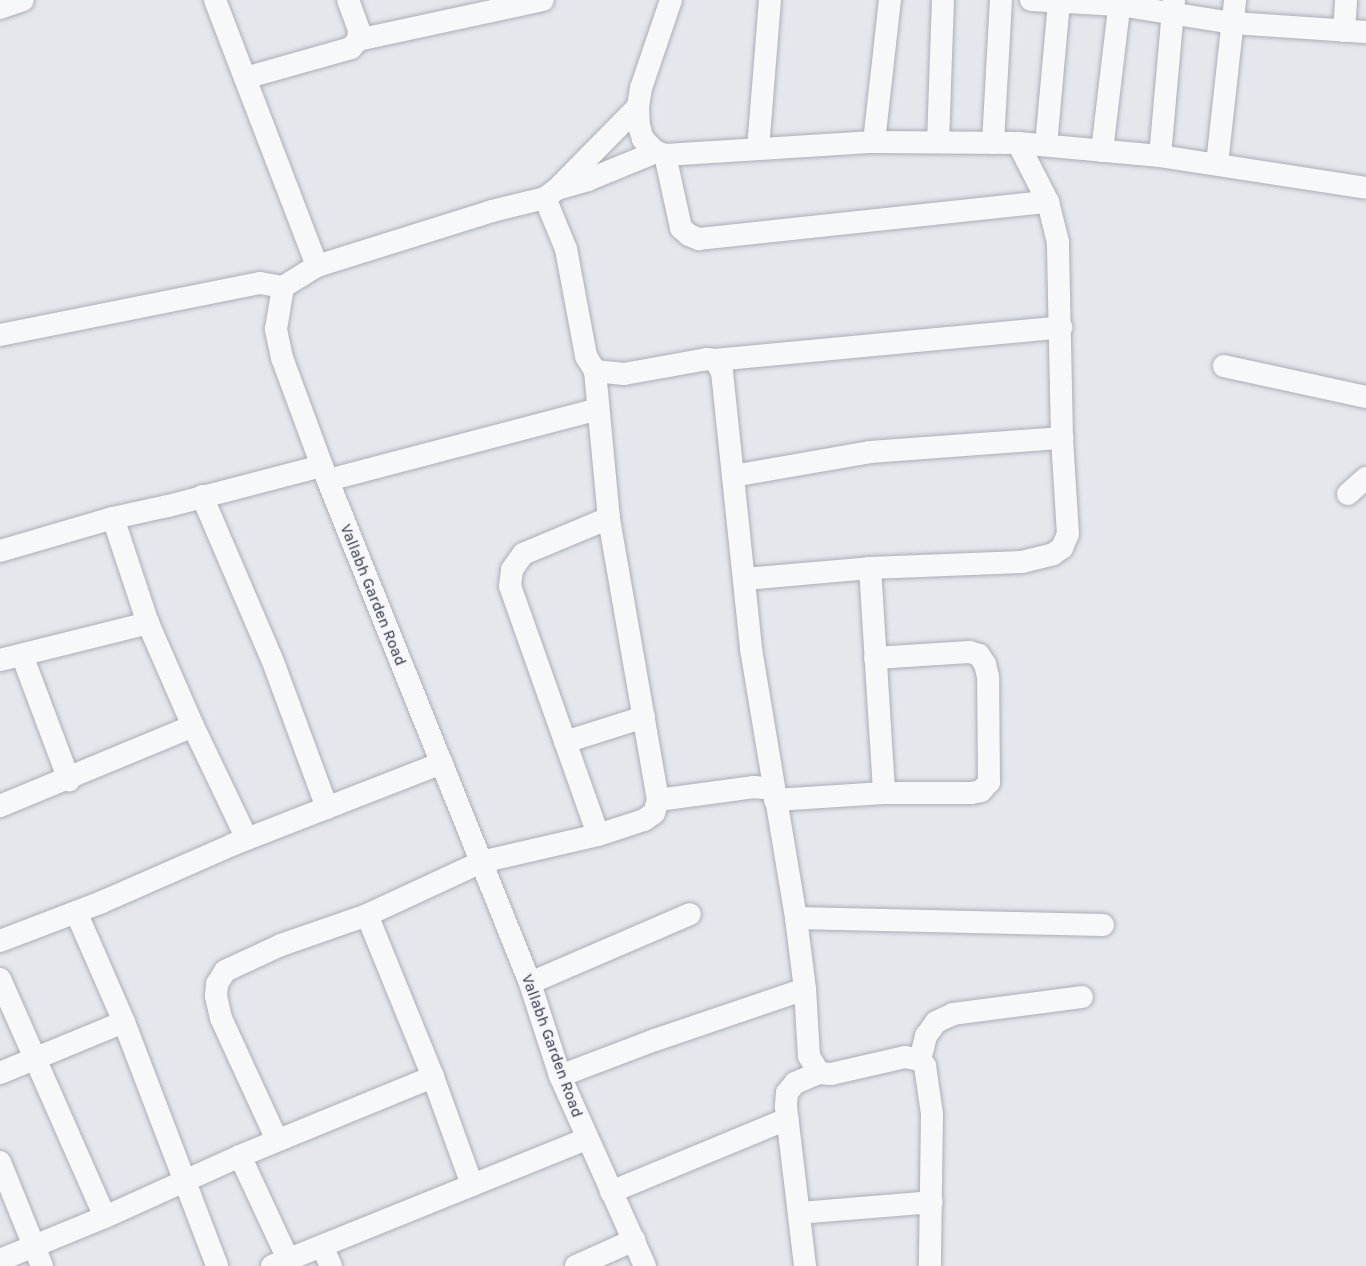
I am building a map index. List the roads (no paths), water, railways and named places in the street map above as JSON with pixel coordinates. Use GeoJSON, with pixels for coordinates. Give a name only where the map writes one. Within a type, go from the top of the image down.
{"type":"FeatureCollection","features":[{"type":"Feature","properties":{"kind":"street"},"geometry":{"type":"LineString","coordinates":[[0,8],[24,0]]}},
{"type":"Feature","properties":{"kind":"street"},"geometry":{"type":"LineString","coordinates":[[214,0],[317,266]]}},
{"type":"Feature","properties":{"kind":"street"},"geometry":{"type":"LineString","coordinates":[[245,78],[351,48],[358,40],[359,30],[348,0]]}},
{"type":"Feature","properties":{"kind":"street"},"geometry":{"type":"LineString","coordinates":[[358,40],[543,0]]}},
{"type":"Feature","properties":{"kind":"street"},"geometry":{"type":"LineString","coordinates":[[671,0],[642,88],[638,107],[639,126],[643,139],[660,153],[676,214],[681,228],[689,235],[699,239],[1048,202]]}},
{"type":"Feature","properties":{"kind":"street"},"geometry":{"type":"LineString","coordinates":[[758,149],[770,0]]}},
{"type":"Feature","properties":{"kind":"street"},"geometry":{"type":"LineString","coordinates":[[874,142],[890,0]]}},
{"type":"Feature","properties":{"kind":"street"},"geometry":{"type":"LineString","coordinates":[[938,142],[943,0]]}},
{"type":"Feature","properties":{"kind":"street"},"geometry":{"type":"LineString","coordinates":[[993,143],[1001,0]]}},
{"type":"Feature","properties":{"kind":"street"},"geometry":{"type":"LineString","coordinates":[[1031,0],[1120,2],[1173,7],[1233,23],[1355,31],[1346,0]]}},
{"type":"Feature","properties":{"kind":"street"},"geometry":{"type":"LineString","coordinates":[[1217,164],[1235,0]]}},
{"type":"Feature","properties":{"kind":"street"},"geometry":{"type":"LineString","coordinates":[[1046,145],[1059,1]]}},
{"type":"Feature","properties":{"kind":"street"},"geometry":{"type":"LineString","coordinates":[[1102,151],[1120,2]]}},
{"type":"Feature","properties":{"kind":"street"},"geometry":{"type":"LineString","coordinates":[[1160,156],[1173,7]]}},
{"type":"Feature","properties":{"kind":"street"},"geometry":{"type":"LineString","coordinates":[[551,194],[638,107]]}},
{"type":"Feature","properties":{"kind":"street"},"geometry":{"type":"LineString","coordinates":[[0,335],[260,283],[283,287],[317,266],[551,194],[660,153],[874,142],[1018,143],[1160,156],[1366,188]]}},
{"type":"Feature","properties":{"kind":"street"},"geometry":{"type":"LineString","coordinates":[[745,579],[870,568],[1022,562],[1058,552],[1068,534],[1062,438],[1058,242],[1048,202],[1018,143]]}},
{"type":"Feature","properties":{"kind":"street"},"geometry":{"type":"LineString","coordinates":[[277,1140],[221,1018],[216,996],[217,984],[225,971],[281,945],[367,915],[481,862],[598,835],[644,820],[654,813],[658,800],[609,518],[595,371],[586,356],[566,249],[551,194]]}},
{"type":"Feature","properties":{"kind":"street","name":"Vallabh Garden Road"},"geometry":{"type":"LineString","coordinates":[[283,287],[276,329],[278,344],[325,473],[530,984],[560,1076],[645,1266]]}},
{"type":"Feature","properties":{"kind":"street"},"geometry":{"type":"LineString","coordinates":[[595,371],[624,374],[698,360],[1061,327]]}},
{"type":"Feature","properties":{"kind":"street"},"geometry":{"type":"LineString","coordinates":[[715,360],[722,372],[751,649],[796,918],[814,1064]]}},
{"type":"Feature","properties":{"kind":"street"},"geometry":{"type":"LineString","coordinates":[[1224,366],[1366,397]]}},
{"type":"Feature","properties":{"kind":"street"},"geometry":{"type":"LineString","coordinates":[[0,551],[113,518],[202,496],[325,473],[598,409]]}},
{"type":"Feature","properties":{"kind":"street"},"geometry":{"type":"LineString","coordinates":[[733,476],[870,452],[1062,438]]}},
{"type":"Feature","properties":{"kind":"street"},"geometry":{"type":"LineString","coordinates":[[1348,494],[1358,482],[1366,478]]}},
{"type":"Feature","properties":{"kind":"street"},"geometry":{"type":"LineString","coordinates":[[202,496],[272,659],[327,808]]}},
{"type":"Feature","properties":{"kind":"street"},"geometry":{"type":"LineString","coordinates":[[113,518],[148,623],[193,726],[247,839]]}},
{"type":"Feature","properties":{"kind":"street"},"geometry":{"type":"LineString","coordinates":[[598,835],[510,586],[512,570],[523,554],[609,518]]}},
{"type":"Feature","properties":{"kind":"street"},"geometry":{"type":"LineString","coordinates":[[870,568],[884,793]]}},
{"type":"Feature","properties":{"kind":"street"},"geometry":{"type":"LineString","coordinates":[[0,660],[148,623]]}},
{"type":"Feature","properties":{"kind":"street"},"geometry":{"type":"LineString","coordinates":[[658,800],[754,787],[774,795],[971,793],[981,790],[989,782],[988,676],[979,655],[969,652],[875,658]]}},
{"type":"Feature","properties":{"kind":"street"},"geometry":{"type":"LineString","coordinates":[[22,654],[69,780]]}},
{"type":"Feature","properties":{"kind":"street"},"geometry":{"type":"LineString","coordinates":[[565,742],[644,717]]}},
{"type":"Feature","properties":{"kind":"street"},"geometry":{"type":"LineString","coordinates":[[0,806],[69,780],[193,726]]}},
{"type":"Feature","properties":{"kind":"street"},"geometry":{"type":"LineString","coordinates":[[0,941],[76,912],[247,839],[442,763]]}},
{"type":"Feature","properties":{"kind":"street"},"geometry":{"type":"LineString","coordinates":[[76,912],[124,1022],[183,1182],[217,1266]]}},
{"type":"Feature","properties":{"kind":"street"},"geometry":{"type":"LineString","coordinates":[[530,984],[690,914]]}},
{"type":"Feature","properties":{"kind":"street"},"geometry":{"type":"LineString","coordinates":[[367,915],[434,1077],[472,1185]]}},
{"type":"Feature","properties":{"kind":"street"},"geometry":{"type":"LineString","coordinates":[[796,918],[1102,925]]}},
{"type":"Feature","properties":{"kind":"street"},"geometry":{"type":"LineString","coordinates":[[0,980],[105,1217]]}},
{"type":"Feature","properties":{"kind":"street"},"geometry":{"type":"LineString","coordinates":[[560,1076],[655,1040],[805,989]]}},
{"type":"Feature","properties":{"kind":"street"},"geometry":{"type":"LineString","coordinates":[[930,1266],[932,1114],[928,1073],[920,1060],[926,1036],[936,1022],[953,1014],[1082,997]]}},
{"type":"Feature","properties":{"kind":"street"},"geometry":{"type":"LineString","coordinates":[[0,1073],[124,1022]]}},
{"type":"Feature","properties":{"kind":"street"},"geometry":{"type":"LineString","coordinates":[[814,1064],[831,1074],[905,1057],[920,1060]]}},
{"type":"Feature","properties":{"kind":"street"},"geometry":{"type":"LineString","coordinates":[[805,1266],[787,1093],[814,1064]]}},
{"type":"Feature","properties":{"kind":"street"},"geometry":{"type":"LineString","coordinates":[[0,1260],[38,1257],[105,1217],[277,1140],[434,1077]]}},
{"type":"Feature","properties":{"kind":"street"},"geometry":{"type":"LineString","coordinates":[[611,1192],[788,1119]]}},
{"type":"Feature","properties":{"kind":"street"},"geometry":{"type":"LineString","coordinates":[[240,1156],[280,1263],[326,1256],[472,1185],[587,1139]]}},
{"type":"Feature","properties":{"kind":"street"},"geometry":{"type":"LineString","coordinates":[[0,1162],[38,1257]]}},
{"type":"Feature","properties":{"kind":"street"},"geometry":{"type":"LineString","coordinates":[[799,1213],[932,1202]]}},
{"type":"Feature","properties":{"kind":"street"},"geometry":{"type":"LineString","coordinates":[[576,1266],[634,1240]]}}]}
